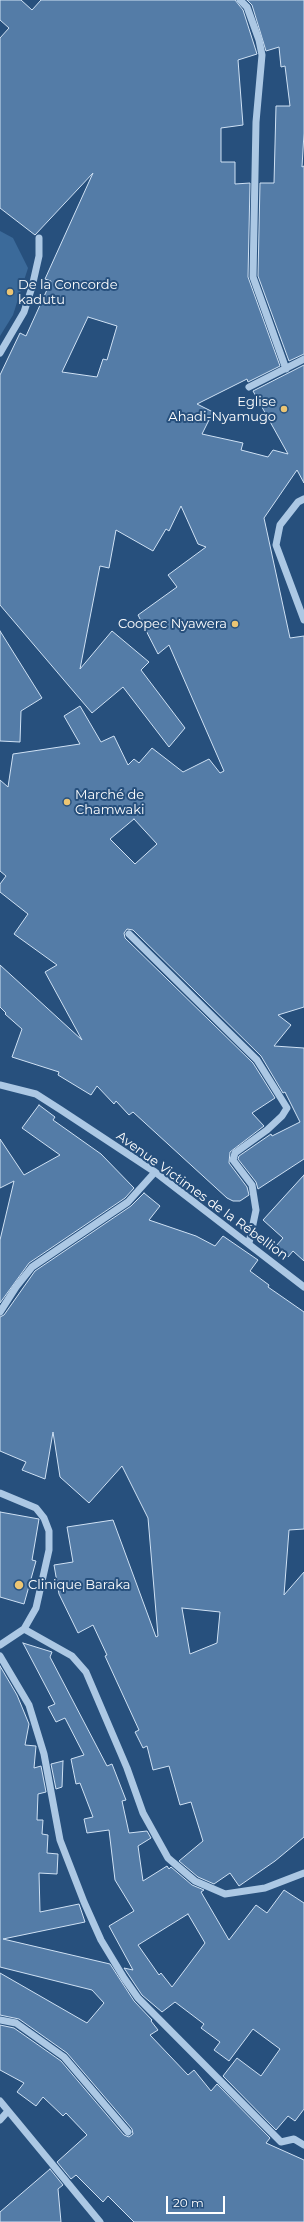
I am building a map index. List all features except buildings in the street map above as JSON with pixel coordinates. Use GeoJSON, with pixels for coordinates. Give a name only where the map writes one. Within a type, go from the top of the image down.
{"type":"FeatureCollection","features":[{"type":"Feature","properties":{"kind":"street"},"geometry":{"type":"LineString","coordinates":[[240,0],[246,3],[259,40],[262,55],[256,122],[254,286],[286,369]]}},
{"type":"Feature","properties":{"kind":"street"},"geometry":{"type":"LineString","coordinates":[[0,353],[24,312],[32,287],[39,256],[39,238]]}},
{"type":"Feature","properties":{"kind":"street"},"geometry":{"type":"LineString","coordinates":[[249,387],[304,359]]}},
{"type":"Feature","properties":{"kind":"street"},"geometry":{"type":"LineString","coordinates":[[304,499],[298,502],[280,525],[276,545],[304,620]]}},
{"type":"Feature","properties":{"kind":"street"},"geometry":{"type":"LineString","coordinates":[[129,934],[257,1060],[286,1108],[282,1116],[267,1130],[235,1153],[233,1160],[252,1185],[256,1210],[249,1243]]}},
{"type":"Feature","properties":{"kind":"street","name":"Avenue Victimes de la Rébellion"},"geometry":{"type":"LineString","coordinates":[[0,1085],[36,1094],[155,1172],[249,1243],[304,1287]]}},
{"type":"Feature","properties":{"kind":"street"},"geometry":{"type":"LineString","coordinates":[[0,1312],[16,1287],[32,1268],[128,1202],[155,1172]]}},
{"type":"Feature","properties":{"kind":"street"},"geometry":{"type":"LineString","coordinates":[[0,1493],[36,1508],[44,1518],[49,1531],[49,1550],[36,1608],[24,1630],[0,1645]]}},
{"type":"Feature","properties":{"kind":"street"},"geometry":{"type":"LineString","coordinates":[[24,1630],[72,1656],[86,1672],[127,1768],[143,1813],[168,1858],[194,1881],[225,1894],[265,1888],[304,1873]]}},
{"type":"Feature","properties":{"kind":"street"},"geometry":{"type":"LineString","coordinates":[[0,1656],[29,1705],[44,1754],[52,1804],[62,1847],[101,1940],[124,1978],[138,1998],[281,2142],[294,2140],[304,2145]]}},
{"type":"Feature","properties":{"kind":"street"},"geometry":{"type":"LineString","coordinates":[[0,2020],[16,2023],[64,2057],[128,2132]]}},
{"type":"Feature","properties":{"kind":"street"},"geometry":{"type":"LineString","coordinates":[[0,2101],[99,2222]]}},
{"type":"Feature","properties":{"kind":"street"},"geometry":{"type":"LineString","coordinates":[[0,2120],[8,2111]]}},
{"type":"Feature","properties":{"kind":"shaded area","name":"De la Concorde kadutu"},"geometry":{"type":"Polygon","coordinates":[[[0,231],[13,238],[28,268],[13,315],[0,336],[0,231]]]}},
{"type":"Feature","properties":{"kind":"place","name":"De la Concorde kadutu"},"geometry":{"type":"Point","coordinates":[10,292]}},
{"type":"Feature","properties":{"kind":"place","name":"Eglise Ahadi-Nyamugo"},"geometry":{"type":"Point","coordinates":[284,409]}},
{"type":"Feature","properties":{"kind":"place","name":"Coopec Nyawera"},"geometry":{"type":"Point","coordinates":[235,624]}},
{"type":"Feature","properties":{"kind":"place","name":"Marché de Chamwaki"},"geometry":{"type":"Point","coordinates":[67,802]}},
{"type":"Feature","properties":{"kind":"place","name":"Clinique Baraka"},"geometry":{"type":"Point","coordinates":[19,1585]}}]}
